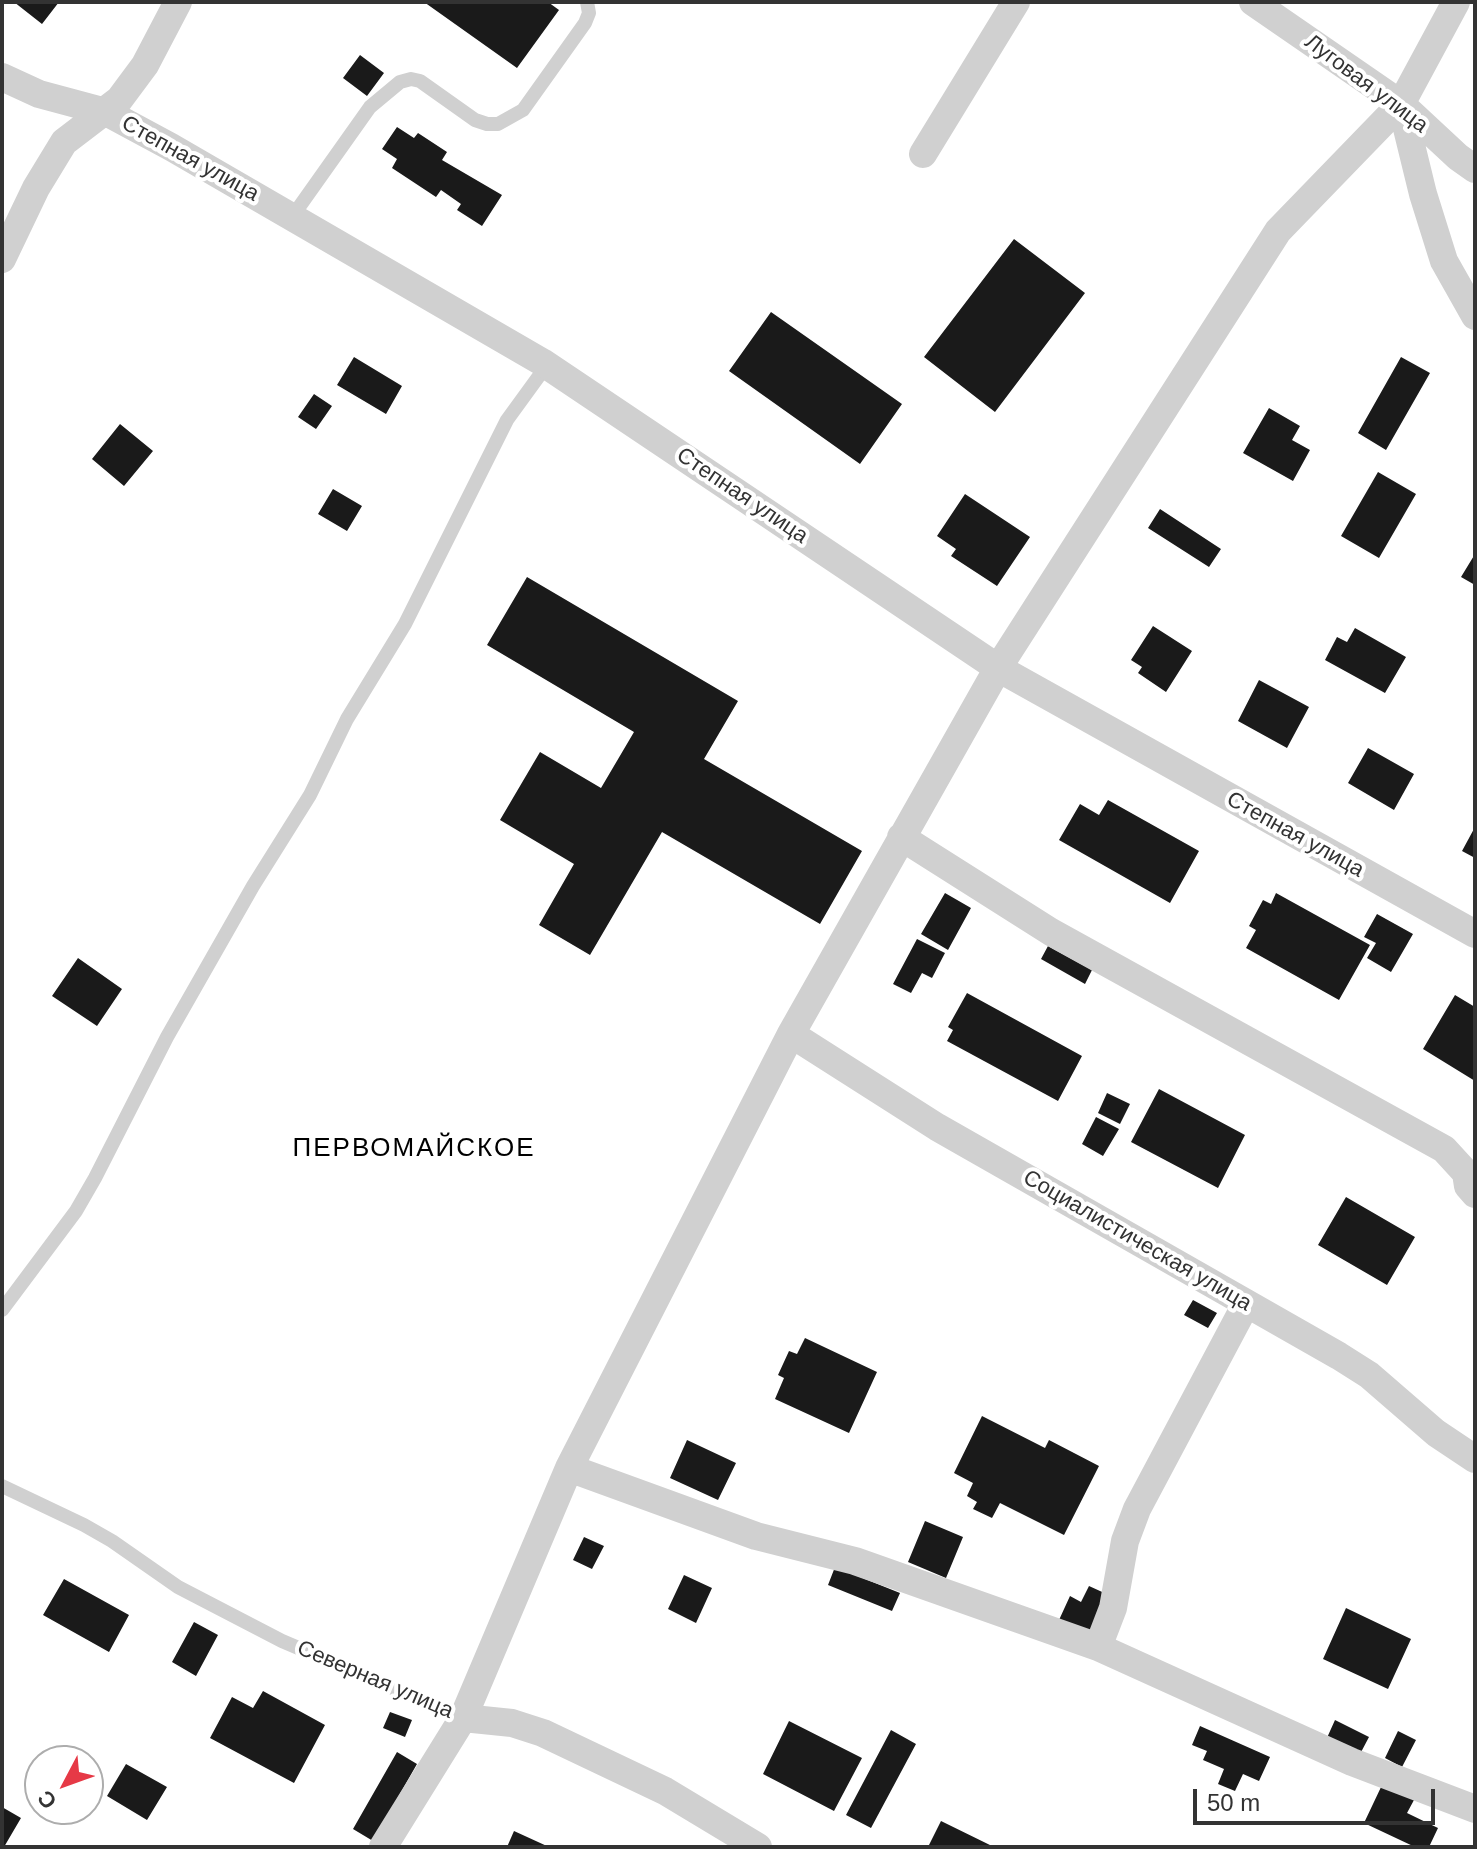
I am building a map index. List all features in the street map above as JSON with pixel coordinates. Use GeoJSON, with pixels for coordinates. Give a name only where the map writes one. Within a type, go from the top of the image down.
{"type":"FeatureCollection","features":[{"type":"Feature","properties":{"kind":"street"},"geometry":{"type":"LineString","coordinates":[[2,259],[36,188],[64,142],[119,100],[145,65],[178,2]]}},
{"type":"Feature","properties":{"kind":"street"},"geometry":{"type":"LineString","coordinates":[[923,154],[1016,2]]}},
{"type":"Feature","properties":{"kind":"street","name":"Луговая улица"},"geometry":{"type":"LineString","coordinates":[[1253,2],[1401,104],[1475,169]]}},
{"type":"Feature","properties":{"kind":"street"},"geometry":{"type":"LineString","coordinates":[[383,1847],[463,1718],[569,1468],[791,1034],[998,668],[1278,231],[1401,104],[1456,2]]}},
{"type":"Feature","properties":{"kind":"street","name":"Степная улица"},"geometry":{"type":"LineString","coordinates":[[2,77],[39,94],[106,112],[547,365],[998,668],[1475,934]]}},
{"type":"Feature","properties":{"kind":"street"},"geometry":{"type":"LineString","coordinates":[[1401,104],[1423,194],[1444,261],[1475,316]]}},
{"type":"Feature","properties":{"kind":"street"},"geometry":{"type":"LineString","coordinates":[[901,837],[1051,932],[1444,1149],[1466,1173],[1468,1186],[1475,1194]]}},
{"type":"Feature","properties":{"kind":"street","name":"Социалистическая улица"},"geometry":{"type":"LineString","coordinates":[[791,1034],[937,1127],[1369,1375],[1436,1433],[1475,1459]]}},
{"type":"Feature","properties":{"kind":"street"},"geometry":{"type":"LineString","coordinates":[[1098,1647],[1113,1608],[1125,1541],[1137,1509],[1246,1304]]}},
{"type":"Feature","properties":{"kind":"street"},"geometry":{"type":"LineString","coordinates":[[569,1468],[756,1536],[855,1561],[1098,1647],[1352,1762],[1475,1809]]}},
{"type":"Feature","properties":{"kind":"street","name":"Северная улица"},"geometry":{"type":"LineString","coordinates":[[463,1718],[512,1723],[543,1733],[665,1791],[758,1847]]}},
{"type":"Feature","properties":{"kind":"lane"},"geometry":{"type":"LineString","coordinates":[[292,217],[370,107],[400,82],[411,79],[420,81],[475,120],[487,124],[498,124],[523,110],[585,23],[589,13],[587,2]]}},
{"type":"Feature","properties":{"kind":"lane"},"geometry":{"type":"LineString","coordinates":[[2,1310],[76,1211],[167,1037],[253,886],[310,795],[347,719],[405,624],[507,420],[547,365]]}},
{"type":"Feature","properties":{"kind":"lane","name":"Северная улица"},"geometry":{"type":"LineString","coordinates":[[2,1486],[84,1525],[178,1587],[282,1641],[463,1718]]}},
{"type":"Feature","properties":{"kind":"building"},"geometry":{"type":"Polygon","coordinates":[[[14,2],[59,2],[42,24],[14,2]]]}},
{"type":"Feature","properties":{"kind":"building"},"geometry":{"type":"Polygon","coordinates":[[[424,2],[548,2],[559,10],[517,68],[424,2]]]}},
{"type":"Feature","properties":{"kind":"building"},"geometry":{"type":"Polygon","coordinates":[[[360,55],[384,73],[367,96],[343,78],[360,55]]]}},
{"type":"Feature","properties":{"kind":"building"},"geometry":{"type":"Polygon","coordinates":[[[397,127],[414,138],[418,133],[447,152],[442,160],[502,195],[482,226],[457,210],[461,204],[441,190],[436,197],[392,168],[397,159],[382,149],[397,127]]]}},
{"type":"Feature","properties":{"kind":"building"},"geometry":{"type":"Polygon","coordinates":[[[1014,239],[1085,293],[995,412],[924,357],[1014,239]]]}},
{"type":"Feature","properties":{"kind":"building"},"geometry":{"type":"Polygon","coordinates":[[[771,312],[902,404],[860,464],[729,371],[771,312]]]}},
{"type":"Feature","properties":{"kind":"building"},"geometry":{"type":"Polygon","coordinates":[[[354,357],[402,386],[386,414],[337,385],[354,357]]]}},
{"type":"Feature","properties":{"kind":"building"},"geometry":{"type":"Polygon","coordinates":[[[1401,357],[1430,373],[1386,450],[1358,433],[1401,357]]]}},
{"type":"Feature","properties":{"kind":"building"},"geometry":{"type":"Polygon","coordinates":[[[314,394],[332,406],[316,429],[298,417],[314,394]]]}},
{"type":"Feature","properties":{"kind":"building"},"geometry":{"type":"Polygon","coordinates":[[[1269,408],[1300,426],[1292,440],[1310,450],[1293,481],[1243,453],[1269,408]]]}},
{"type":"Feature","properties":{"kind":"building"},"geometry":{"type":"Polygon","coordinates":[[[120,424],[153,451],[124,486],[92,459],[120,424]]]}},
{"type":"Feature","properties":{"kind":"building"},"geometry":{"type":"Polygon","coordinates":[[[1378,472],[1416,494],[1379,558],[1341,536],[1378,472]]]}},
{"type":"Feature","properties":{"kind":"building"},"geometry":{"type":"Polygon","coordinates":[[[333,489],[362,506],[347,531],[318,514],[333,489]]]}},
{"type":"Feature","properties":{"kind":"building"},"geometry":{"type":"Polygon","coordinates":[[[965,494],[1030,537],[997,586],[951,556],[956,549],[937,536],[965,494]]]}},
{"type":"Feature","properties":{"kind":"building"},"geometry":{"type":"Polygon","coordinates":[[[1160,509],[1221,549],[1209,567],[1148,528],[1160,509]]]}},
{"type":"Feature","properties":{"kind":"building"},"geometry":{"type":"Polygon","coordinates":[[[1475,554],[1475,585],[1461,577],[1475,554]]]}},
{"type":"Feature","properties":{"kind":"building"},"geometry":{"type":"Polygon","coordinates":[[[527,577],[738,701],[704,759],[862,851],[820,924],[662,832],[590,955],[539,925],[574,864],[500,820],[540,752],[601,788],[634,732],[487,645],[527,577]]]}},
{"type":"Feature","properties":{"kind":"building"},"geometry":{"type":"Polygon","coordinates":[[[1153,626],[1192,651],[1166,692],[1138,673],[1142,667],[1131,660],[1153,626]]]}},
{"type":"Feature","properties":{"kind":"building"},"geometry":{"type":"Polygon","coordinates":[[[1355,628],[1406,657],[1385,693],[1325,660],[1337,637],[1347,642],[1355,628]]]}},
{"type":"Feature","properties":{"kind":"building"},"geometry":{"type":"Polygon","coordinates":[[[1259,680],[1309,707],[1287,748],[1238,721],[1259,680]]]}},
{"type":"Feature","properties":{"kind":"building"},"geometry":{"type":"Polygon","coordinates":[[[1368,748],[1414,774],[1394,810],[1348,783],[1368,748]]]}},
{"type":"Feature","properties":{"kind":"building"},"geometry":{"type":"Polygon","coordinates":[[[1108,800],[1199,851],[1170,903],[1059,840],[1080,804],[1099,815],[1108,800]]]}},
{"type":"Feature","properties":{"kind":"building"},"geometry":{"type":"Polygon","coordinates":[[[1475,827],[1475,858],[1462,851],[1475,827]]]}},
{"type":"Feature","properties":{"kind":"building"},"geometry":{"type":"Polygon","coordinates":[[[945,893],[971,908],[948,950],[921,934],[945,893]]]}},
{"type":"Feature","properties":{"kind":"building"},"geometry":{"type":"Polygon","coordinates":[[[1276,893],[1370,945],[1339,1000],[1246,948],[1256,930],[1249,926],[1263,900],[1271,904],[1276,893]]]}},
{"type":"Feature","properties":{"kind":"building"},"geometry":{"type":"Polygon","coordinates":[[[1377,914],[1413,934],[1391,972],[1367,958],[1376,943],[1364,937],[1377,914]]]}},
{"type":"Feature","properties":{"kind":"building"},"geometry":{"type":"Polygon","coordinates":[[[917,939],[945,953],[932,978],[922,973],[911,993],[893,984],[917,939]]]}},
{"type":"Feature","properties":{"kind":"building"},"geometry":{"type":"Polygon","coordinates":[[[1048,946],[1092,970],[1085,984],[1041,959],[1048,946]]]}},
{"type":"Feature","properties":{"kind":"building"},"geometry":{"type":"Polygon","coordinates":[[[78,958],[122,989],[97,1026],[52,996],[78,958]]]}},
{"type":"Feature","properties":{"kind":"building"},"geometry":{"type":"Polygon","coordinates":[[[967,993],[1082,1056],[1058,1101],[947,1041],[953,1030],[948,1027],[967,993]]]}},
{"type":"Feature","properties":{"kind":"building"},"geometry":{"type":"Polygon","coordinates":[[[1455,995],[1475,1007],[1475,1081],[1423,1049],[1455,995]]]}},
{"type":"Feature","properties":{"kind":"building"},"geometry":{"type":"Polygon","coordinates":[[[1159,1089],[1245,1135],[1218,1188],[1131,1142],[1159,1089]]]}},
{"type":"Feature","properties":{"kind":"building"},"geometry":{"type":"Polygon","coordinates":[[[1107,1093],[1130,1104],[1120,1124],[1098,1113],[1107,1093]]]}},
{"type":"Feature","properties":{"kind":"building"},"geometry":{"type":"Polygon","coordinates":[[[1096,1117],[1119,1129],[1103,1156],[1082,1144],[1096,1117]]]}},
{"type":"Feature","properties":{"kind":"building"},"geometry":{"type":"Polygon","coordinates":[[[1346,1197],[1415,1237],[1387,1285],[1318,1245],[1346,1197]]]}},
{"type":"Feature","properties":{"kind":"building"},"geometry":{"type":"Polygon","coordinates":[[[1193,1300],[1217,1313],[1208,1328],[1184,1315],[1193,1300]]]}},
{"type":"Feature","properties":{"kind":"building"},"geometry":{"type":"Polygon","coordinates":[[[805,1338],[877,1372],[849,1433],[775,1399],[784,1378],[778,1375],[789,1351],[797,1354],[805,1338]]]}},
{"type":"Feature","properties":{"kind":"building"},"geometry":{"type":"Polygon","coordinates":[[[982,1416],[1045,1448],[1049,1440],[1099,1466],[1064,1535],[1000,1503],[992,1518],[973,1509],[977,1502],[967,1496],[973,1483],[954,1473],[982,1416]]]}},
{"type":"Feature","properties":{"kind":"building"},"geometry":{"type":"Polygon","coordinates":[[[687,1440],[736,1463],[718,1500],[670,1478],[687,1440]]]}},
{"type":"Feature","properties":{"kind":"building"},"geometry":{"type":"Polygon","coordinates":[[[925,1521],[963,1537],[946,1578],[908,1562],[925,1521]]]}},
{"type":"Feature","properties":{"kind":"building"},"geometry":{"type":"Polygon","coordinates":[[[584,1537],[604,1546],[592,1569],[573,1560],[584,1537]]]}},
{"type":"Feature","properties":{"kind":"building"},"geometry":{"type":"Polygon","coordinates":[[[835,1567],[900,1593],[892,1611],[828,1585],[835,1567]]]}},
{"type":"Feature","properties":{"kind":"building"},"geometry":{"type":"Polygon","coordinates":[[[684,1575],[712,1588],[696,1623],[668,1609],[684,1575]]]}},
{"type":"Feature","properties":{"kind":"building"},"geometry":{"type":"Polygon","coordinates":[[[64,1579],[129,1615],[109,1652],[43,1615],[64,1579]]]}},
{"type":"Feature","properties":{"kind":"building"},"geometry":{"type":"Polygon","coordinates":[[[1089,1586],[1111,1596],[1092,1636],[1059,1620],[1070,1596],[1081,1602],[1089,1586]]]}},
{"type":"Feature","properties":{"kind":"building"},"geometry":{"type":"Polygon","coordinates":[[[1346,1608],[1411,1639],[1388,1689],[1323,1659],[1346,1608]]]}},
{"type":"Feature","properties":{"kind":"building"},"geometry":{"type":"Polygon","coordinates":[[[194,1622],[218,1635],[196,1676],[172,1662],[194,1622]]]}},
{"type":"Feature","properties":{"kind":"building"},"geometry":{"type":"Polygon","coordinates":[[[263,1691],[325,1725],[294,1783],[210,1738],[232,1697],[253,1708],[263,1691]]]}},
{"type":"Feature","properties":{"kind":"building"},"geometry":{"type":"Polygon","coordinates":[[[390,1712],[412,1720],[405,1737],[383,1728],[390,1712]]]}},
{"type":"Feature","properties":{"kind":"building"},"geometry":{"type":"Polygon","coordinates":[[[1335,1720],[1369,1737],[1359,1756],[1326,1740],[1335,1720]]]}},
{"type":"Feature","properties":{"kind":"building"},"geometry":{"type":"Polygon","coordinates":[[[789,1721],[862,1758],[834,1811],[763,1774],[789,1721]]]}},
{"type":"Feature","properties":{"kind":"building"},"geometry":{"type":"Polygon","coordinates":[[[1200,1726],[1270,1757],[1259,1781],[1243,1774],[1235,1791],[1218,1784],[1224,1769],[1203,1760],[1207,1751],[1192,1745],[1200,1726]]]}},
{"type":"Feature","properties":{"kind":"building"},"geometry":{"type":"Polygon","coordinates":[[[891,1730],[916,1744],[871,1828],[846,1815],[891,1730]]]}},
{"type":"Feature","properties":{"kind":"building"},"geometry":{"type":"Polygon","coordinates":[[[1398,1731],[1416,1740],[1402,1767],[1385,1758],[1398,1731]]]}},
{"type":"Feature","properties":{"kind":"building"},"geometry":{"type":"Polygon","coordinates":[[[397,1752],[417,1764],[373,1841],[353,1829],[397,1752]]]}},
{"type":"Feature","properties":{"kind":"building"},"geometry":{"type":"Polygon","coordinates":[[[126,1764],[167,1787],[147,1820],[107,1796],[126,1764]]]}},
{"type":"Feature","properties":{"kind":"building"},"geometry":{"type":"Polygon","coordinates":[[[1382,1785],[1414,1800],[1407,1813],[1438,1828],[1429,1847],[1415,1847],[1364,1823],[1382,1785]]]}},
{"type":"Feature","properties":{"kind":"building"},"geometry":{"type":"Polygon","coordinates":[[[2,1807],[21,1818],[4,1847],[2,1847],[2,1807]]]}},
{"type":"Feature","properties":{"kind":"building"},"geometry":{"type":"Polygon","coordinates":[[[941,1821],[994,1847],[928,1847],[941,1821]]]}},
{"type":"Feature","properties":{"kind":"building"},"geometry":{"type":"Polygon","coordinates":[[[514,1831],[549,1847],[507,1847],[514,1831]]]}},
{"type":"Feature","properties":{"kind":"district","name":"ПЕРВОМАЙСКОЕ"},"geometry":{"type":"Point","coordinates":[414,1149]}}]}
